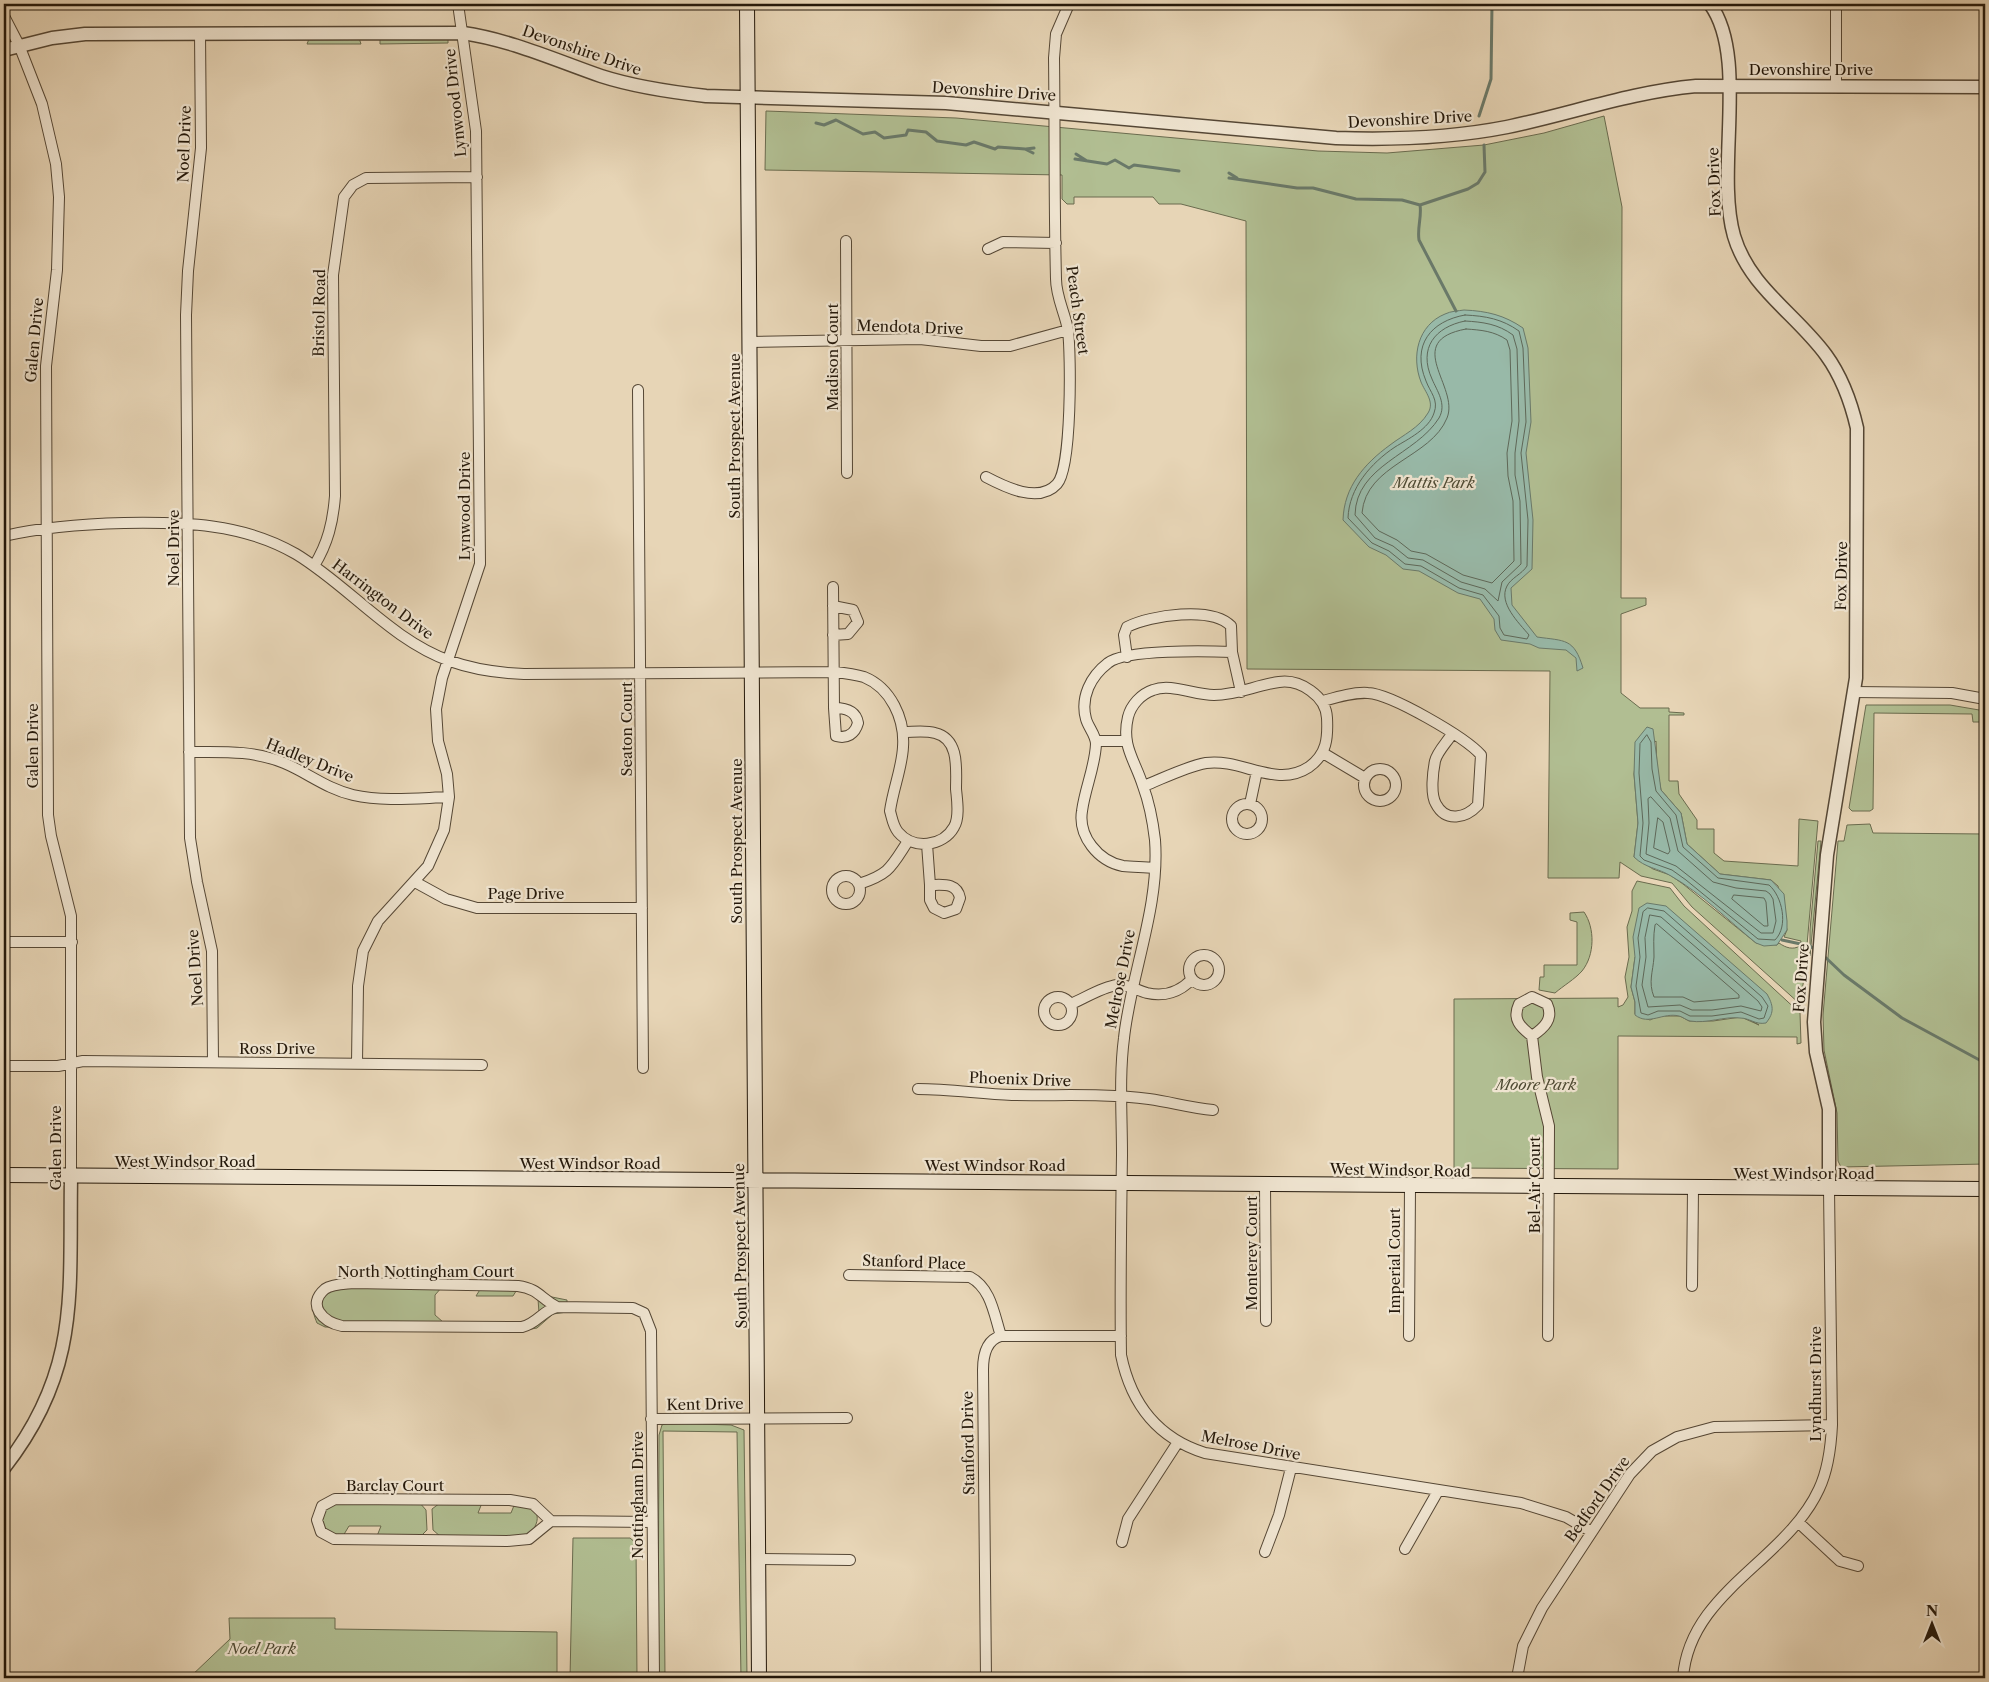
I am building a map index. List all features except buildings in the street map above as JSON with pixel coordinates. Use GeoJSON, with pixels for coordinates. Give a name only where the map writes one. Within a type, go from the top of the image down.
{"type":"FeatureCollection","features":[{"type":"Feature","properties":{"kind":"main road","name":"South Prospect Avenue"},"geometry":{"type":"LineString","coordinates":[[748,4],[754,1180],[760,1559],[759,1678]]}},
{"type":"Feature","properties":{"kind":"main road","name":"West Windsor Road"},"geometry":{"type":"LineString","coordinates":[[4,1175],[1985,1190]]}},
{"type":"Feature","properties":{"kind":"street","name":"Lynwood Drive"},"geometry":{"type":"LineString","coordinates":[[357,1064],[358,986],[363,951],[378,921],[391,904],[415,882],[438,848],[444,830],[449,797],[447,774],[438,741],[436,709],[438,694],[480,564],[475,121],[458,4]]}},
{"type":"Feature","properties":{"kind":"street","name":"Peach Street"},"geometry":{"type":"LineString","coordinates":[[986,477],[1008,488],[1042,492],[1050,490],[1061,477],[1071,376],[1068,330],[1056,281],[1054,58],[1056,34],[1069,4]]}},
{"type":"Feature","properties":{"kind":"street","name":"Fox Drive"},"geometry":{"type":"LineString","coordinates":[[1710,4],[1721,24],[1726,41],[1728,190],[1730,214],[1736,243],[1747,266],[1758,282],[1817,345],[1836,369],[1849,399],[1857,428],[1858,575],[1854,692],[1828,854],[1814,1022],[1816,1052],[1829,1109],[1829,1189]]}},
{"type":"Feature","properties":{"kind":"street"},"geometry":{"type":"LineString","coordinates":[[1836,4],[1836,86]]}},
{"type":"Feature","properties":{"kind":"street","name":"Galen Drive"},"geometry":{"type":"LineString","coordinates":[[4,16],[19,45],[42,104],[50,134],[59,197],[57,270],[46,366],[48,815],[52,844],[68,898],[72,942],[70,1303],[61,1358],[43,1408],[20,1447],[4,1468]]}},
{"type":"Feature","properties":{"kind":"street","name":"Noel Drive"},"geometry":{"type":"LineString","coordinates":[[200,33],[201,148],[188,272],[186,315],[189,752],[193,862],[212,950],[213,1062]]}},
{"type":"Feature","properties":{"kind":"street","name":"Devonshire Drive"},"geometry":{"type":"LineString","coordinates":[[4,50],[19,45],[76,35],[463,33],[514,44],[602,76],[642,87],[706,96],[937,103],[1336,138],[1375,139],[1492,130],[1663,89],[1728,86],[1985,87]]}},
{"type":"Feature","properties":{"kind":"street","name":"Bristol Road"},"geometry":{"type":"LineString","coordinates":[[314,566],[328,539],[333,523],[335,496],[333,275],[344,197],[352,184],[366,178],[476,177]]}},
{"type":"Feature","properties":{"kind":"street","name":"Madison Court"},"geometry":{"type":"LineString","coordinates":[[846,241],[847,473]]}},
{"type":"Feature","properties":{"kind":"street"},"geometry":{"type":"LineString","coordinates":[[988,249],[1003,242],[1056,243]]}},
{"type":"Feature","properties":{"kind":"street","name":"Mendota Drive"},"geometry":{"type":"LineString","coordinates":[[750,342],[920,339],[981,346],[1010,346],[1068,330]]}},
{"type":"Feature","properties":{"kind":"street","name":"Seaton Court"},"geometry":{"type":"LineString","coordinates":[[638,390],[643,1068]]}},
{"type":"Feature","properties":{"kind":"street","name":"Harrington Drive"},"geometry":{"type":"LineString","coordinates":[[4,536],[46,528],[94,524],[188,523],[238,531],[266,540],[314,566],[413,643],[449,661],[499,673],[834,672],[865,678],[880,688],[895,706],[904,732]]}},
{"type":"Feature","properties":{"kind":"street"},"geometry":{"type":"LineString","coordinates":[[833,587],[834,708]]}},
{"type":"Feature","properties":{"kind":"street"},"geometry":{"type":"LineString","coordinates":[[833,606],[853,610],[858,622],[848,634],[833,635]]}},
{"type":"Feature","properties":{"kind":"street"},"geometry":{"type":"LineString","coordinates":[[1128,657],[1124,635],[1127,627],[1136,623],[1176,615],[1217,616],[1231,626],[1232,652],[1241,692]]}},
{"type":"Feature","properties":{"kind":"street"},"geometry":{"type":"LineString","coordinates":[[1154,868],[1122,865],[1104,857],[1093,848],[1082,831],[1082,812],[1094,762],[1096,741],[1086,719],[1084,698],[1092,679],[1110,661],[1178,650],[1232,652]]}},
{"type":"Feature","properties":{"kind":"street"},"geometry":{"type":"LineString","coordinates":[[1096,741],[1125,741],[1129,712],[1134,703],[1154,689],[1168,688],[1209,695],[1241,692],[1279,682],[1292,683],[1311,692],[1323,701],[1327,718],[1326,744],[1323,753],[1313,764],[1293,774],[1282,776],[1226,763],[1206,764],[1144,786]]}},
{"type":"Feature","properties":{"kind":"street"},"geometry":{"type":"LineString","coordinates":[[1854,692],[1952,693],[1985,699]]}},
{"type":"Feature","properties":{"kind":"street"},"geometry":{"type":"LineString","coordinates":[[1323,701],[1350,694],[1368,693],[1389,697],[1473,746],[1480,755],[1478,805],[1471,813],[1459,817],[1446,815],[1435,804],[1433,793],[1435,759],[1452,734]]}},
{"type":"Feature","properties":{"kind":"street"},"geometry":{"type":"LineString","coordinates":[[904,732],[937,734],[950,745],[956,757],[957,812],[955,827],[944,838],[927,844],[908,841],[898,832],[890,811],[901,761],[904,732]]}},
{"type":"Feature","properties":{"kind":"street","name":"Melrose Drive"},"geometry":{"type":"LineString","coordinates":[[1122,1097],[1124,1039],[1148,917],[1154,868],[1155,840],[1144,786],[1125,741]]}},
{"type":"Feature","properties":{"kind":"street","name":"Hadley Drive"},"geometry":{"type":"LineString","coordinates":[[189,752],[236,752],[271,758],[286,763],[323,785],[354,795],[376,798],[449,797]]}},
{"type":"Feature","properties":{"kind":"street"},"geometry":{"type":"LineString","coordinates":[[1323,753],[1365,778]]}},
{"type":"Feature","properties":{"kind":"street"},"geometry":{"type":"LineString","coordinates":[[1250,804],[1257,771]]}},
{"type":"Feature","properties":{"kind":"street"},"geometry":{"type":"LineString","coordinates":[[859,884],[880,877],[889,870],[908,841]]}},
{"type":"Feature","properties":{"kind":"street"},"geometry":{"type":"LineString","coordinates":[[927,844],[930,886]]}},
{"type":"Feature","properties":{"kind":"street","name":"Page Drive"},"geometry":{"type":"LineString","coordinates":[[415,882],[446,899],[478,908],[642,908]]}},
{"type":"Feature","properties":{"kind":"street"},"geometry":{"type":"LineString","coordinates":[[4,942],[72,942]]}},
{"type":"Feature","properties":{"kind":"street"},"geometry":{"type":"LineString","coordinates":[[1070,1004],[1116,985],[1164,994],[1185,986],[1192,979]]}},
{"type":"Feature","properties":{"kind":"street","name":"Bel-Air Court"},"geometry":{"type":"LineString","coordinates":[[1532,1036],[1534,1063],[1549,1126],[1548,1336]]}},
{"type":"Feature","properties":{"kind":"street","name":"Ross Drive"},"geometry":{"type":"LineString","coordinates":[[4,1066],[58,1066],[83,1061],[482,1064]]}},
{"type":"Feature","properties":{"kind":"street","name":"Phoenix Drive"},"geometry":{"type":"LineString","coordinates":[[918,1089],[943,1089],[1004,1095],[1122,1097],[1149,1099],[1213,1110]]}},
{"type":"Feature","properties":{"kind":"street"},"geometry":{"type":"LineString","coordinates":[[1122,1097],[1122,1182]]}},
{"type":"Feature","properties":{"kind":"street","name":"Melrose Drive"},"geometry":{"type":"LineString","coordinates":[[1122,1182],[1121,1336],[1125,1374],[1132,1394],[1151,1421],[1178,1442],[1205,1453],[1521,1503],[1549,1510],[1592,1532]]}},
{"type":"Feature","properties":{"kind":"street","name":"Monterey Court"},"geometry":{"type":"LineString","coordinates":[[1265,1185],[1266,1322]]}},
{"type":"Feature","properties":{"kind":"street","name":"Imperial Court"},"geometry":{"type":"LineString","coordinates":[[1409,1336],[1410,1186]]}},
{"type":"Feature","properties":{"kind":"street"},"geometry":{"type":"LineString","coordinates":[[1692,1286],[1693,1189]]}},
{"type":"Feature","properties":{"kind":"street","name":"Lyndhurst Drive"},"geometry":{"type":"LineString","coordinates":[[1683,1678],[1684,1667],[1693,1639],[1709,1612],[1798,1522],[1820,1487],[1830,1450],[1832,1425],[1829,1189]]}},
{"type":"Feature","properties":{"kind":"street","name":"Stanford Place"},"geometry":{"type":"LineString","coordinates":[[849,1274],[970,1277],[983,1286],[988,1294],[1001,1336]]}},
{"type":"Feature","properties":{"kind":"street","name":"North Nottingham Court"},"geometry":{"type":"LineString","coordinates":[[353,1283],[518,1286],[531,1288],[547,1302],[557,1306],[546,1312],[531,1325],[522,1327],[342,1326],[324,1321],[320,1314],[318,1301],[320,1296],[330,1286],[353,1283]]}},
{"type":"Feature","properties":{"kind":"street","name":"Nottingham Drive"},"geometry":{"type":"LineString","coordinates":[[557,1306],[634,1308],[644,1313],[651,1331],[654,1678]]}},
{"type":"Feature","properties":{"kind":"street"},"geometry":{"type":"LineString","coordinates":[[1001,1336],[1121,1336]]}},
{"type":"Feature","properties":{"kind":"street","name":"Stanford Drive"},"geometry":{"type":"LineString","coordinates":[[986,1678],[983,1358],[985,1351],[992,1341],[1001,1336]]}},
{"type":"Feature","properties":{"kind":"street","name":"Kent Drive"},"geometry":{"type":"LineString","coordinates":[[652,1419],[847,1418]]}},
{"type":"Feature","properties":{"kind":"street","name":"Bedford Drive"},"geometry":{"type":"LineString","coordinates":[[1517,1678],[1523,1646],[1529,1630],[1592,1532],[1641,1462],[1664,1443],[1697,1430],[1726,1426],[1832,1425]]}},
{"type":"Feature","properties":{"kind":"street"},"geometry":{"type":"LineString","coordinates":[[1122,1542],[1128,1518],[1178,1442]]}},
{"type":"Feature","properties":{"kind":"street"},"geometry":{"type":"LineString","coordinates":[[1265,1552],[1279,1515],[1291,1468]]}},
{"type":"Feature","properties":{"kind":"street"},"geometry":{"type":"LineString","coordinates":[[1405,1549],[1438,1491]]}},
{"type":"Feature","properties":{"kind":"street","name":"Barclay Court"},"geometry":{"type":"LineString","coordinates":[[335,1500],[510,1500],[533,1504],[550,1521],[529,1540],[507,1542],[334,1539],[320,1532],[317,1520],[322,1506],[335,1500]]}},
{"type":"Feature","properties":{"kind":"street"},"geometry":{"type":"LineString","coordinates":[[550,1521],[652,1522]]}},
{"type":"Feature","properties":{"kind":"street"},"geometry":{"type":"LineString","coordinates":[[1798,1522],[1840,1561],[1858,1566]]}},
{"type":"Feature","properties":{"kind":"street"},"geometry":{"type":"LineString","coordinates":[[760,1559],[850,1560]]}},
{"type":"Feature","properties":{"kind":"green space"},"geometry":{"type":"Polygon","coordinates":[[[380,37],[448,38],[448,43],[380,44],[380,37]]]}},
{"type":"Feature","properties":{"kind":"green space"},"geometry":{"type":"Polygon","coordinates":[[[359,38],[361,44],[307,44],[309,39],[359,38]]]}},
{"type":"Feature","properties":{"kind":"green space","name":"Mattis Park"},"geometry":{"type":"Polygon","coordinates":[[[766,111],[956,118],[1318,151],[1387,153],[1484,145],[1544,133],[1604,116],[1622,207],[1621,598],[1646,598],[1646,605],[1621,614],[1621,693],[1640,708],[1669,708],[1669,712],[1684,713],[1684,715],[1669,715],[1669,781],[1678,781],[1679,794],[1697,820],[1697,829],[1714,829],[1714,853],[1724,861],[1798,866],[1799,819],[1818,821],[1806,956],[1801,959],[1799,966],[1799,975],[1804,978],[1800,1004],[1692,907],[1672,883],[1641,876],[1620,862],[1619,878],[1548,878],[1550,671],[1247,669],[1246,221],[1181,204],[1159,204],[1153,197],[1074,197],[1074,204],[1067,204],[1062,199],[1062,175],[765,170],[766,111]],[[1656,741],[1636,758],[1634,774],[1638,823],[1634,857],[1653,869],[1670,875],[1683,884],[1756,943],[1777,945],[1779,943],[1792,948],[1800,946],[1801,941],[1784,937],[1787,930],[1778,886],[1771,880],[1720,874],[1687,844],[1681,813],[1661,790],[1657,768],[1656,741]]]}},
{"type":"Feature","properties":{"kind":"green space"},"geometry":{"type":"Polygon","coordinates":[[[1866,705],[1950,705],[1985,711],[1985,722],[1973,722],[1972,714],[1874,713],[1873,809],[1870,811],[1852,811],[1849,808],[1866,705]]]}},
{"type":"Feature","properties":{"kind":"green space"},"geometry":{"type":"Polygon","coordinates":[[[1870,824],[1873,833],[1985,834],[1985,1164],[1841,1167],[1838,1161],[1837,1113],[1824,1050],[1823,1015],[1838,841],[1844,841],[1847,825],[1870,824]]]}},
{"type":"Feature","properties":{"kind":"green space"},"geometry":{"type":"Polygon","coordinates":[[[1818,841],[1821,841],[1810,956],[1810,930],[1818,841]]]}},
{"type":"Feature","properties":{"kind":"green space","name":"Moore Park"},"geometry":{"type":"Polygon","coordinates":[[[1637,881],[1670,888],[1684,906],[1800,1013],[1801,1043],[1797,1044],[1797,1037],[1618,1036],[1618,1169],[1454,1168],[1454,999],[1618,998],[1618,1007],[1623,1005],[1628,997],[1625,977],[1629,957],[1627,927],[1632,911],[1632,891],[1637,881]],[[1635,957],[1631,987],[1635,1002],[1635,1014],[1650,1020],[1658,1016],[1680,1016],[1689,1021],[1713,1021],[1741,1017],[1759,1025],[1635,957]]]}},
{"type":"Feature","properties":{"kind":"green space"},"geometry":{"type":"Polygon","coordinates":[[[1584,912],[1588,918],[1592,933],[1591,950],[1586,965],[1579,974],[1555,993],[1539,990],[1540,977],[1544,977],[1544,965],[1577,965],[1577,922],[1570,920],[1570,913],[1584,912]]]}},
{"type":"Feature","properties":{"kind":"green space"},"geometry":{"type":"Polygon","coordinates":[[[517,1281],[547,1296],[567,1300],[567,1312],[553,1314],[537,1328],[520,1331],[325,1327],[317,1323],[313,1309],[315,1296],[321,1287],[517,1281]],[[442,1287],[435,1295],[435,1315],[443,1322],[527,1322],[539,1313],[538,1299],[518,1288],[513,1296],[476,1296],[481,1288],[442,1287]]]}},
{"type":"Feature","properties":{"kind":"green space"},"geometry":{"type":"Polygon","coordinates":[[[668,1423],[731,1425],[744,1430],[747,1678],[741,1678],[737,1432],[663,1431],[665,1678],[658,1678],[659,1435],[662,1425],[668,1423]]]}},
{"type":"Feature","properties":{"kind":"green space"},"geometry":{"type":"Polygon","coordinates":[[[419,1502],[426,1510],[427,1530],[420,1537],[377,1536],[381,1526],[349,1526],[343,1536],[327,1532],[321,1519],[325,1510],[333,1503],[419,1502]]]}},
{"type":"Feature","properties":{"kind":"green space"},"geometry":{"type":"Polygon","coordinates":[[[440,1503],[482,1503],[478,1513],[511,1513],[515,1503],[523,1504],[534,1510],[537,1519],[533,1530],[528,1536],[441,1537],[433,1530],[432,1509],[440,1503]]]}},
{"type":"Feature","properties":{"kind":"green space"},"geometry":{"type":"Polygon","coordinates":[[[573,1538],[630,1538],[636,1543],[637,1678],[570,1678],[573,1538]]]}},
{"type":"Feature","properties":{"kind":"green space","name":"Noel Park"},"geometry":{"type":"Polygon","coordinates":[[[229,1618],[335,1618],[335,1629],[557,1632],[557,1678],[189,1678],[230,1639],[229,1618]]]}},
{"type":"Feature","properties":{"kind":"water"},"geometry":{"type":"Polygon","coordinates":[[[1464,310],[1495,314],[1523,328],[1528,348],[1531,422],[1526,453],[1533,520],[1532,569],[1511,588],[1512,605],[1537,637],[1561,641],[1572,646],[1580,658],[1583,668],[1577,671],[1576,658],[1566,650],[1539,648],[1530,644],[1501,640],[1495,630],[1494,619],[1480,599],[1458,593],[1419,571],[1403,569],[1386,555],[1369,547],[1343,520],[1344,508],[1351,487],[1364,468],[1381,452],[1420,423],[1430,409],[1429,397],[1421,382],[1417,362],[1419,342],[1423,333],[1436,319],[1450,312],[1464,310]]]}},
{"type":"Feature","properties":{"kind":"water"},"geometry":{"type":"Polygon","coordinates":[[[1647,727],[1653,729],[1661,790],[1681,813],[1687,844],[1720,874],[1771,880],[1784,894],[1787,930],[1777,945],[1764,946],[1756,943],[1682,883],[1634,857],[1638,823],[1634,774],[1635,742],[1647,727]]]}},
{"type":"Feature","properties":{"kind":"water"},"geometry":{"type":"Polygon","coordinates":[[[1647,903],[1666,906],[1767,994],[1771,1002],[1772,1012],[1766,1023],[1759,1023],[1744,1018],[1696,1022],[1673,1015],[1646,1019],[1635,1015],[1635,1002],[1631,987],[1635,957],[1633,937],[1639,908],[1647,903]]]}},
{"type":"Feature","properties":{"kind":"waterway"},"geometry":{"type":"LineString","coordinates":[[1479,116],[1491,79],[1492,4]]}},
{"type":"Feature","properties":{"kind":"waterway"},"geometry":{"type":"LineString","coordinates":[[816,123],[824,125],[836,120],[863,134],[875,132],[884,138],[906,135],[908,130],[926,132],[937,141],[966,145],[974,142],[995,149],[998,147],[1025,149],[1033,153]]}},
{"type":"Feature","properties":{"kind":"waterway"},"geometry":{"type":"LineString","coordinates":[[1229,178],[1297,188],[1313,188],[1356,199],[1402,200],[1420,205],[1468,189],[1478,183],[1485,172],[1484,145]]}},
{"type":"Feature","properties":{"kind":"waterway"},"geometry":{"type":"LineString","coordinates":[[1026,149],[1034,148]]}},
{"type":"Feature","properties":{"kind":"waterway"},"geometry":{"type":"LineString","coordinates":[[1076,154],[1087,161]]}},
{"type":"Feature","properties":{"kind":"waterway"},"geometry":{"type":"LineString","coordinates":[[1075,159],[1107,164],[1115,160],[1129,168],[1134,165],[1179,171]]}},
{"type":"Feature","properties":{"kind":"waterway"},"geometry":{"type":"LineString","coordinates":[[1229,173],[1237,178]]}},
{"type":"Feature","properties":{"kind":"waterway"},"geometry":{"type":"LineString","coordinates":[[1420,205],[1419,240],[1456,311]]}},
{"type":"Feature","properties":{"kind":"waterway"},"geometry":{"type":"LineString","coordinates":[[1782,940],[1810,946],[1817,951]]}},
{"type":"Feature","properties":{"kind":"waterway"},"geometry":{"type":"LineString","coordinates":[[1824,956],[1844,975],[1902,1018],[1985,1063]]}}]}
